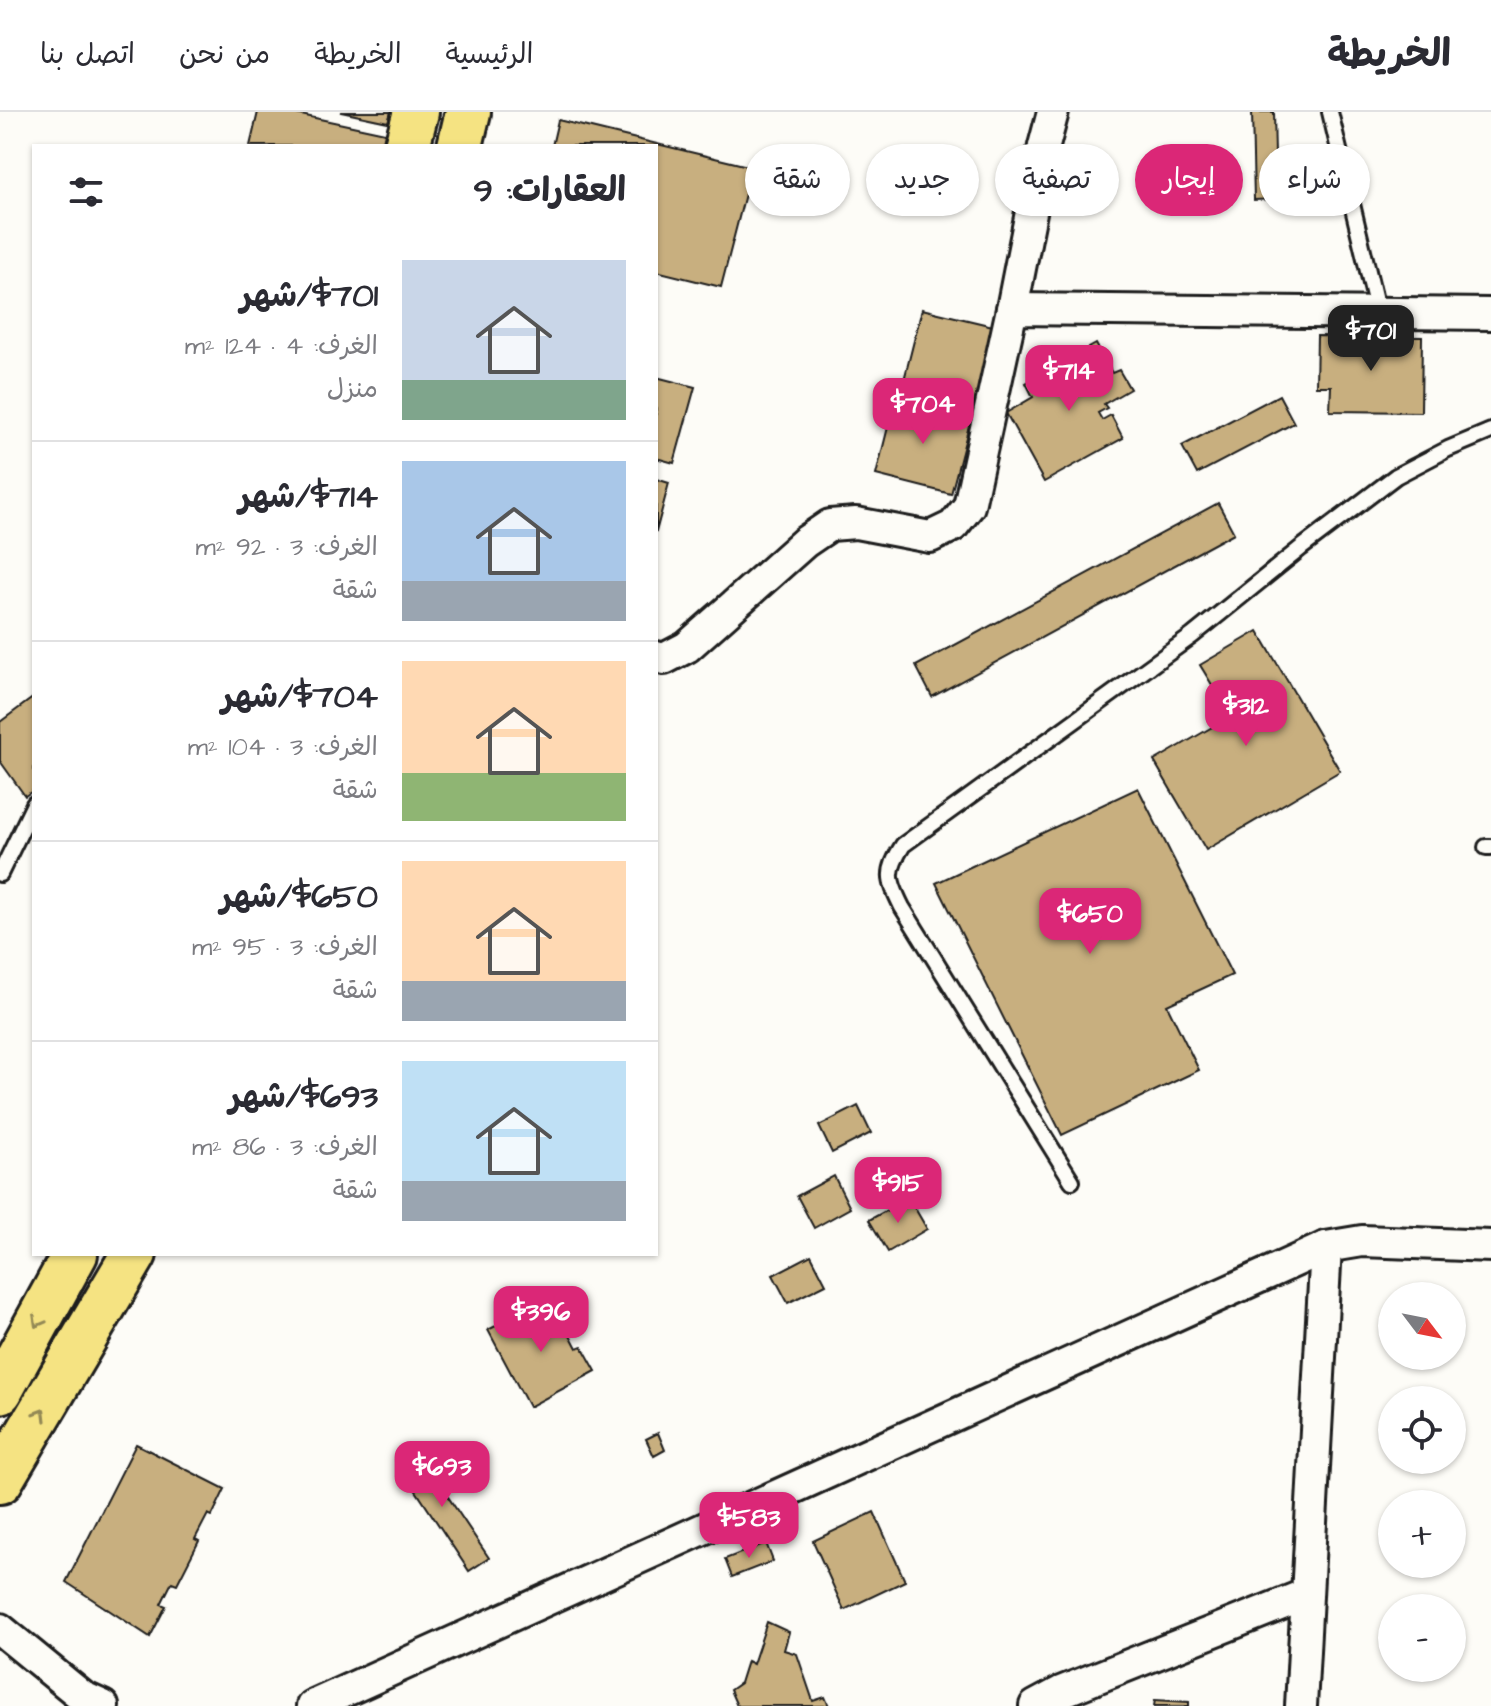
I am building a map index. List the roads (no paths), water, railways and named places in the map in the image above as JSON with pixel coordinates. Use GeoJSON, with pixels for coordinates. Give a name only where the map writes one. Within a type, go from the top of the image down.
{"type":"FeatureCollection","features":[{"type":"Feature","properties":{"kind":"highway"},"geometry":{"type":"LineString","coordinates":[[408,144],[416,112]]}},
{"type":"Feature","properties":{"kind":"highway"},"geometry":{"type":"LineString","coordinates":[[460,144],[468,112]]}},
{"type":"Feature","properties":{"kind":"highway"},"geometry":{"type":"LineString","coordinates":[[0,1391],[74,1256]]}},
{"type":"Feature","properties":{"kind":"highway"},"geometry":{"type":"LineString","coordinates":[[0,1481],[133,1256]]}},
{"type":"Feature","properties":{"kind":"street"},"geometry":{"type":"LineString","coordinates":[[658,658],[664,659],[687,647],[805,542],[830,525],[856,523],[930,537],[953,526],[969,506],[1053,112]]}},
{"type":"Feature","properties":{"kind":"street"},"geometry":{"type":"LineString","coordinates":[[1012,309],[1491,314]]}},
{"type":"Feature","properties":{"kind":"street"},"geometry":{"type":"LineString","coordinates":[[312,1706],[1326,1247],[1362,1241],[1491,1246]]}},
{"type":"Feature","properties":{"kind":"street"},"geometry":{"type":"LineString","coordinates":[[1301,1706],[1326,1247]]}},
{"type":"Feature","properties":{"kind":"street"},"geometry":{"type":"LineString","coordinates":[[1035,1706],[1061,1692],[1307,1594]]}},
{"type":"Feature","properties":{"kind":"street"},"geometry":{"type":"LineString","coordinates":[[3,1643],[83,1697],[103,1706]]}},
{"type":"Feature","properties":{"kind":"lane"},"geometry":{"type":"LineString","coordinates":[[1330,112],[1378,313]]}},
{"type":"Feature","properties":{"kind":"lane"},"geometry":{"type":"LineString","coordinates":[[1072,1181],[902,907],[890,883],[891,864],[903,845],[1192,636],[1396,476],[1491,431]]}},
{"type":"Feature","properties":{"kind":"lane"},"geometry":{"type":"LineString","coordinates":[[0,874],[32,808]]}}]}
